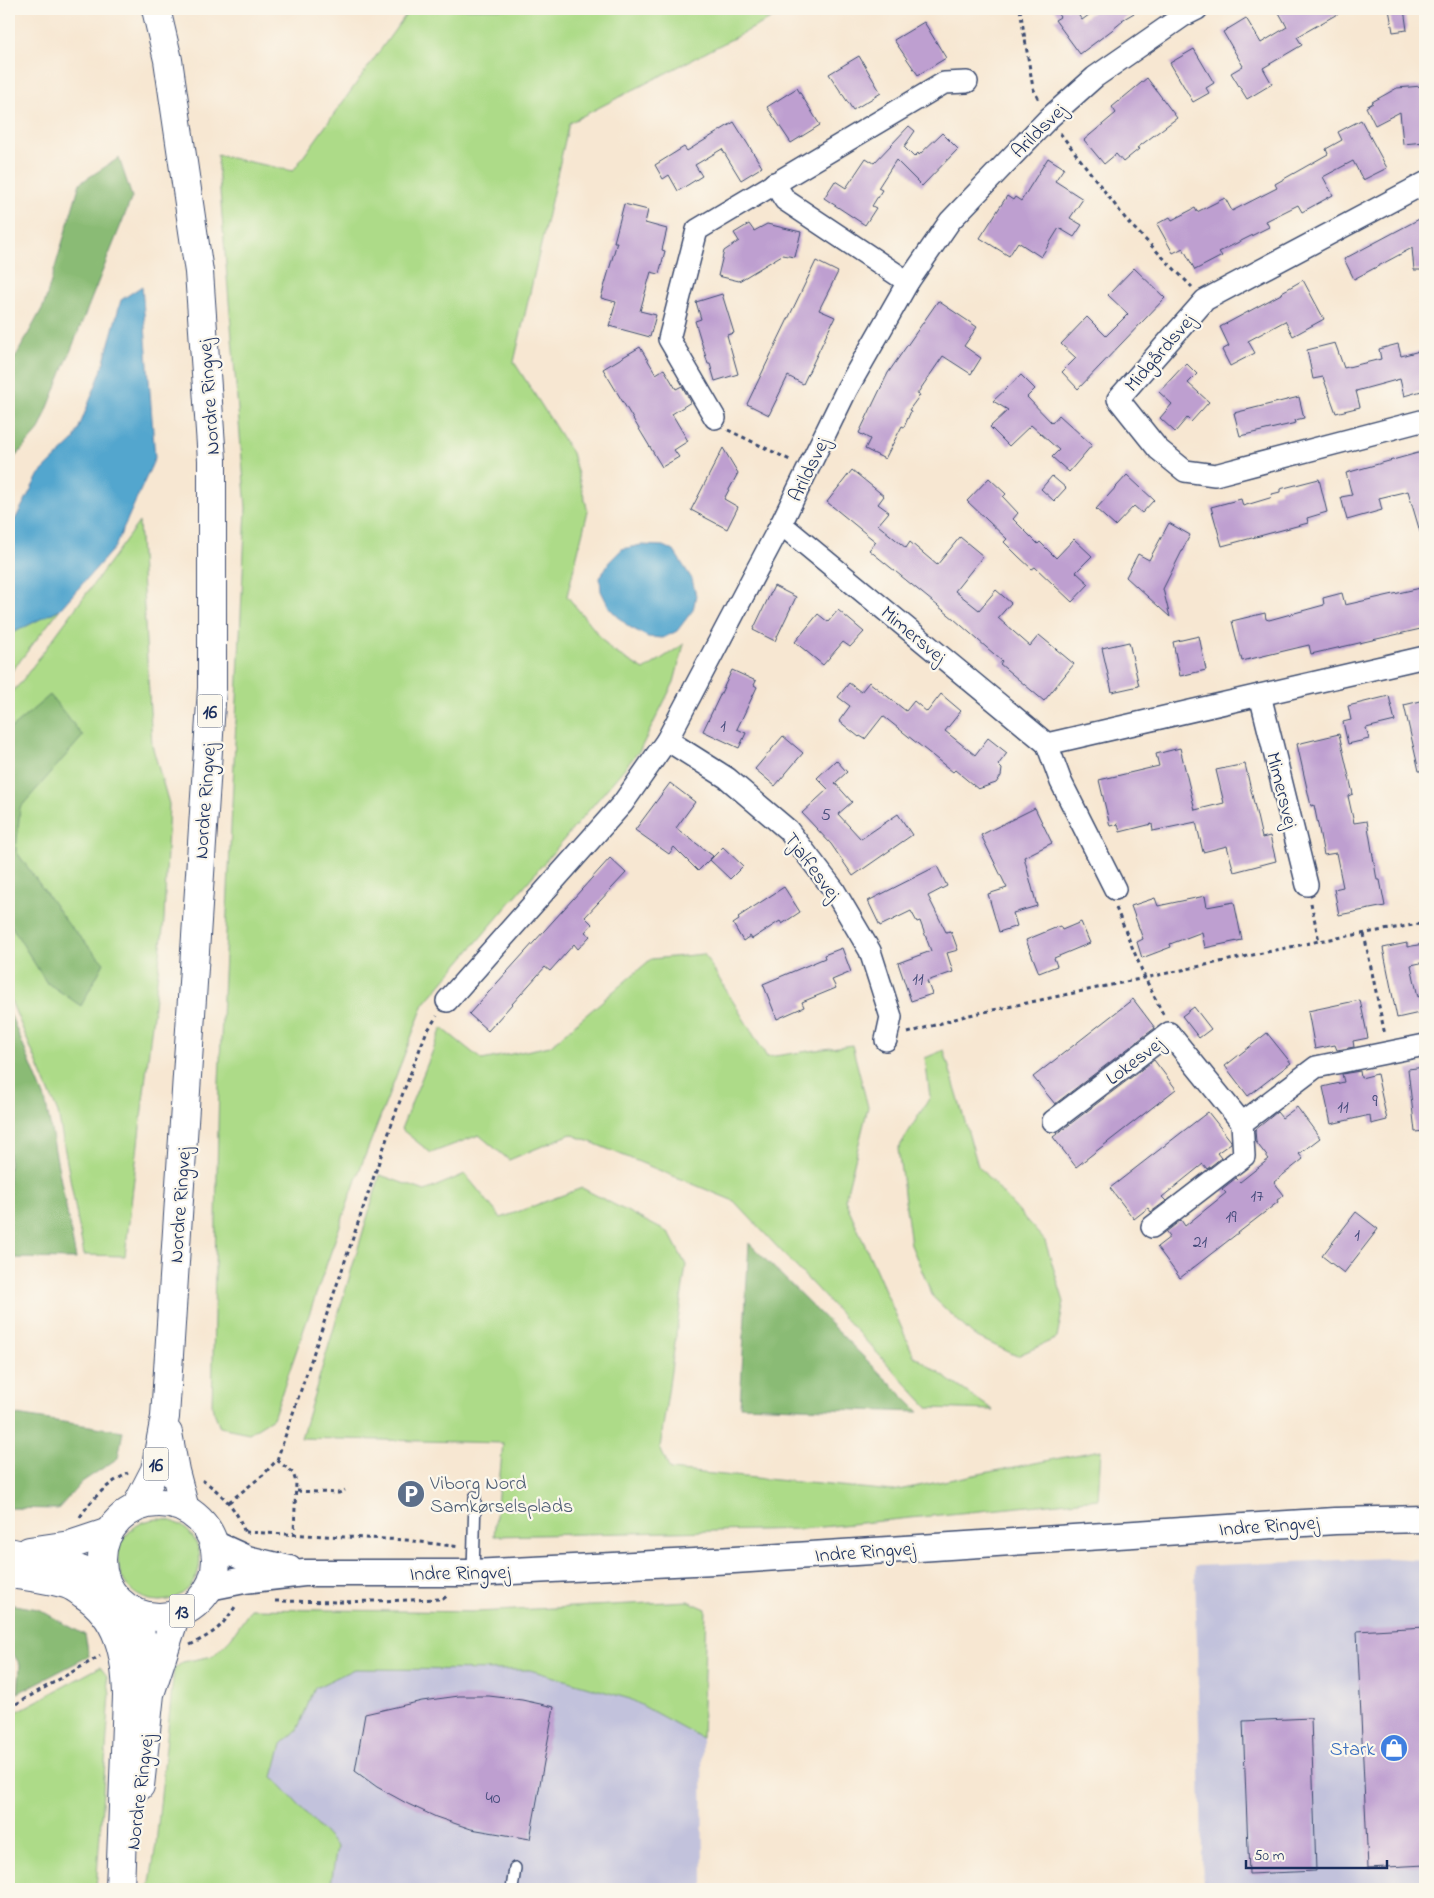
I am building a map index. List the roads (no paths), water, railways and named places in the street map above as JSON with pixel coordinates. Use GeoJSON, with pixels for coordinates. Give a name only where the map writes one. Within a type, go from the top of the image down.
{"type":"FeatureCollection","features":[{"type":"Feature","properties":{"kind":"main road","name":"Nordre Ringvej"},"geometry":{"type":"LineString","coordinates":[[136,1507],[155,1470],[165,1417],[212,688],[212,460],[199,272],[168,60],[156,9]]}},
{"type":"Feature","properties":{"kind":"main road","name":"Nordre Ringvej"},"geometry":{"type":"LineString","coordinates":[[165,1417],[175,1471],[185,1509]]}},
{"type":"Feature","properties":{"kind":"main road","name":"13"},"geometry":{"type":"LineString","coordinates":[[148,1503],[174,1504],[185,1509],[203,1524],[214,1544],[216,1558],[214,1573],[209,1587],[195,1603],[176,1614],[162,1617],[148,1616],[134,1611],[122,1603],[112,1592],[105,1579],[102,1555],[109,1532],[125,1513],[148,1503]]}},
{"type":"Feature","properties":{"kind":"main road"},"geometry":{"type":"LineString","coordinates":[[12,1560],[70,1545],[109,1532]]}},
{"type":"Feature","properties":{"kind":"main road"},"geometry":{"type":"LineString","coordinates":[[12,1560],[70,1566],[105,1579]]}},
{"type":"Feature","properties":{"kind":"main road"},"geometry":{"type":"LineString","coordinates":[[12,1560],[68,1584],[94,1601],[112,1625],[123,1649],[126,1671],[126,1696],[120,1889]]}},
{"type":"Feature","properties":{"kind":"main road","name":"Nordre Ringvej"},"geometry":{"type":"LineString","coordinates":[[134,1611],[145,1649],[150,1694]]}},
{"type":"Feature","properties":{"kind":"main road","name":"Nordre Ringvej"},"geometry":{"type":"LineString","coordinates":[[126,1889],[150,1694],[176,1614]]}},
{"type":"Feature","properties":{"kind":"street","name":"Arildsvej"},"geometry":{"type":"LineString","coordinates":[[781,524],[847,389],[908,282],[950,221],[1049,118],[1095,77],[1183,16],[1197,9]]}},
{"type":"Feature","properties":{"kind":"street"},"geometry":{"type":"LineString","coordinates":[[715,418],[669,339],[697,230],[944,83],[967,82]]}},
{"type":"Feature","properties":{"kind":"street"},"geometry":{"type":"LineString","coordinates":[[774,183],[785,200],[908,282]]}},
{"type":"Feature","properties":{"kind":"street","name":"Midgårdsvej"},"geometry":{"type":"LineString","coordinates":[[1425,183],[1205,300],[1118,400],[1158,449],[1185,471],[1214,475],[1425,420]]}},
{"type":"Feature","properties":{"kind":"street"},"geometry":{"type":"LineString","coordinates":[[447,1001],[623,803],[667,740],[781,524]]}},
{"type":"Feature","properties":{"kind":"street","name":"Mimersvej"},"geometry":{"type":"LineString","coordinates":[[781,524],[1047,744]]}},
{"type":"Feature","properties":{"kind":"street"},"geometry":{"type":"LineString","coordinates":[[1115,889],[1061,782],[1047,744],[1425,657]]}},
{"type":"Feature","properties":{"kind":"street","name":"Mimersvej"},"geometry":{"type":"LineString","coordinates":[[1260,695],[1307,885]]}},
{"type":"Feature","properties":{"kind":"street","name":"Tjalfesvej"},"geometry":{"type":"LineString","coordinates":[[667,740],[727,778],[788,830],[834,890],[870,951],[892,1017],[886,1040]]}},
{"type":"Feature","properties":{"kind":"street","name":"Lokesvej"},"geometry":{"type":"LineString","coordinates":[[1054,1121],[1169,1033],[1242,1124]]}},
{"type":"Feature","properties":{"kind":"street"},"geometry":{"type":"LineString","coordinates":[[1152,1227],[1244,1156],[1242,1124],[1316,1067],[1425,1045]]}},
{"type":"Feature","properties":{"kind":"street","name":"Indre Ringvej"},"geometry":{"type":"LineString","coordinates":[[209,1587],[244,1580],[304,1573],[473,1574],[734,1560],[1335,1521],[1425,1519]]}},
{"type":"Feature","properties":{"kind":"street","name":"Indre Ringvej"},"geometry":{"type":"LineString","coordinates":[[214,1544],[247,1559],[304,1573]]}},
{"type":"Feature","properties":{"kind":"lane"},"geometry":{"type":"LineString","coordinates":[[473,1574],[475,1497]]}},
{"type":"Feature","properties":{"kind":"lane"},"geometry":{"type":"LineString","coordinates":[[512,1889],[515,1868]]}},
{"type":"Feature","properties":{"kind":"water"},"geometry":{"type":"Polygon","coordinates":[[[142,286],[155,458],[115,547],[60,609],[9,635],[9,531],[39,474],[74,440],[101,372],[121,300],[142,286]]]}},
{"type":"Feature","properties":{"kind":"water"},"geometry":{"type":"Polygon","coordinates":[[[641,545],[663,546],[674,551],[692,579],[696,596],[693,610],[677,631],[663,638],[648,637],[628,626],[610,609],[601,591],[600,578],[609,562],[622,549],[641,545]]]}},
{"type":"Feature","properties":{"kind":"place","name":"Viborg Nord Samkørselsplads"},"geometry":{"type":"Point","coordinates":[411,1494]}},
{"type":"Feature","properties":{"kind":"place","name":"Stark"},"geometry":{"type":"Point","coordinates":[1394,1748]}}]}
